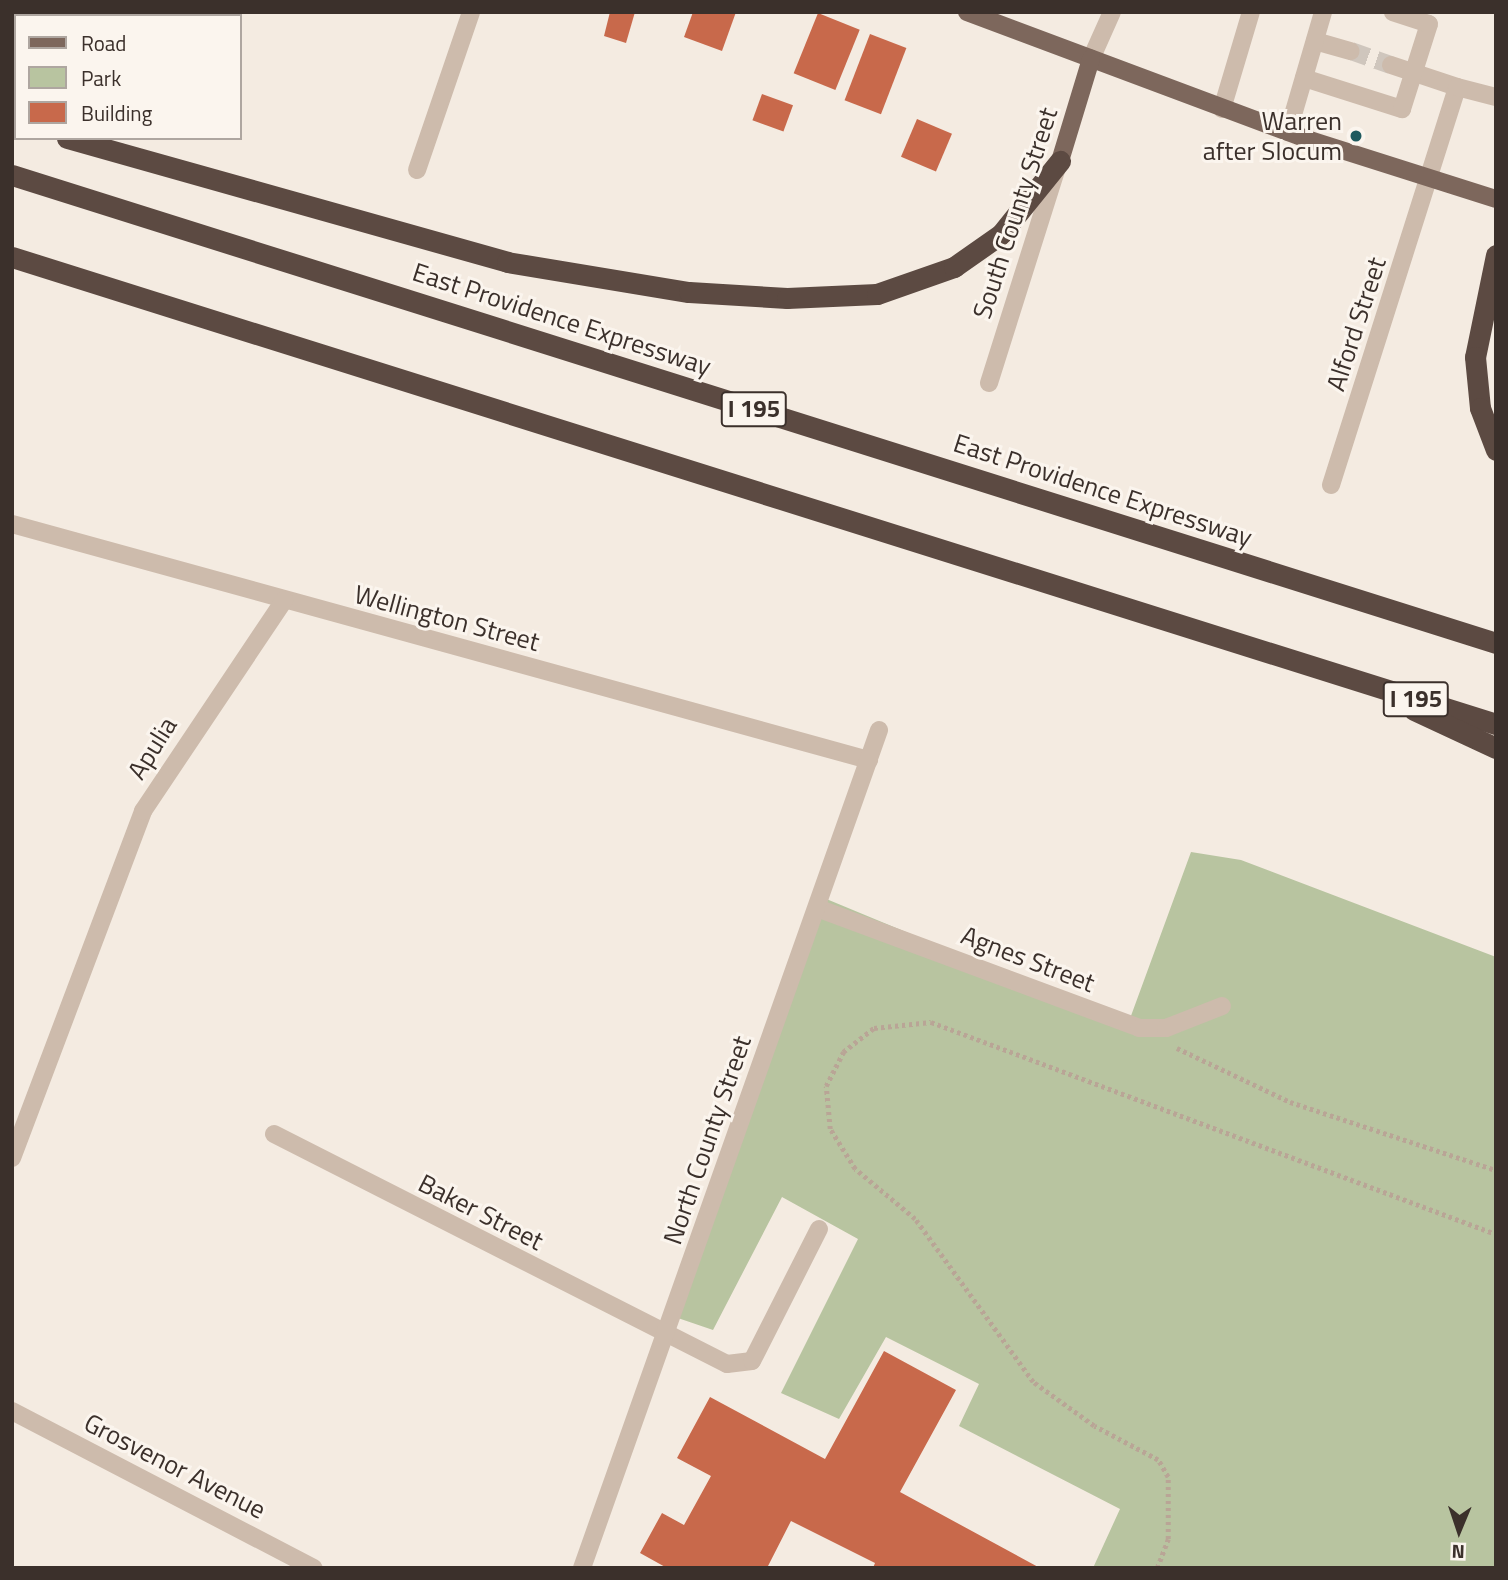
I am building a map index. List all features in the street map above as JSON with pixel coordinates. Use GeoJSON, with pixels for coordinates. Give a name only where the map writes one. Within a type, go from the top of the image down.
{"type":"FeatureCollection","features":[{"type":"Feature","properties":{"kind":"highway"},"geometry":{"type":"LineString","coordinates":[[74,140],[508,262],[689,292],[787,298],[877,294],[954,267],[1001,234],[1059,161]]}},
{"type":"Feature","properties":{"kind":"highway","name":"East Providence Expressway"},"geometry":{"type":"LineString","coordinates":[[12,175],[1496,643]]}},
{"type":"Feature","properties":{"kind":"highway"},"geometry":{"type":"LineString","coordinates":[[1496,255],[1475,357],[1480,408],[1496,450]]}},
{"type":"Feature","properties":{"kind":"highway","name":"I 195"},"geometry":{"type":"LineString","coordinates":[[12,259],[1496,724]]}},
{"type":"Feature","properties":{"kind":"highway"},"geometry":{"type":"LineString","coordinates":[[1336,673],[1496,748]]}},
{"type":"Feature","properties":{"kind":"main road"},"geometry":{"type":"LineString","coordinates":[[967,12],[1222,109],[1431,180],[1496,199]]}},
{"type":"Feature","properties":{"kind":"main road","name":"South County Street"},"geometry":{"type":"LineString","coordinates":[[1059,161],[1091,59]]}},
{"type":"Feature","properties":{"kind":"street"},"geometry":{"type":"LineString","coordinates":[[417,170],[471,12]]}},
{"type":"Feature","properties":{"kind":"street"},"geometry":{"type":"LineString","coordinates":[[1091,59],[1112,12]]}},
{"type":"Feature","properties":{"kind":"street"},"geometry":{"type":"LineString","coordinates":[[1222,109],[1251,12]]}},
{"type":"Feature","properties":{"kind":"street"},"geometry":{"type":"LineString","coordinates":[[1288,132],[1323,12]]}},
{"type":"Feature","properties":{"kind":"street"},"geometry":{"type":"LineString","coordinates":[[1304,78],[1402,109],[1429,23],[1393,12]]}},
{"type":"Feature","properties":{"kind":"street"},"geometry":{"type":"LineString","coordinates":[[1315,41],[1351,51]]}},
{"type":"Feature","properties":{"kind":"street"},"geometry":{"type":"LineString","coordinates":[[1391,65],[1496,97]]}},
{"type":"Feature","properties":{"kind":"street","name":"Alford Street"},"geometry":{"type":"LineString","coordinates":[[1331,485],[1431,180],[1457,87]]}},
{"type":"Feature","properties":{"kind":"street","name":"South County Street"},"geometry":{"type":"LineString","coordinates":[[989,383],[1059,161]]}},
{"type":"Feature","properties":{"kind":"street","name":"Wellington Street"},"geometry":{"type":"LineString","coordinates":[[12,524],[869,761]]}},
{"type":"Feature","properties":{"kind":"street","name":"Apulia"},"geometry":{"type":"LineString","coordinates":[[12,1158],[143,811],[284,600]]}},
{"type":"Feature","properties":{"kind":"street","name":"North County Street"},"geometry":{"type":"LineString","coordinates":[[582,1568],[879,730]]}},
{"type":"Feature","properties":{"kind":"street","name":"Agnes Street"},"geometry":{"type":"LineString","coordinates":[[817,908],[1139,1028],[1166,1028],[1222,1006]]}},
{"type":"Feature","properties":{"kind":"street","name":"Baker Street"},"geometry":{"type":"LineString","coordinates":[[274,1134],[664,1336],[727,1364],[752,1361],[819,1229]]}},
{"type":"Feature","properties":{"kind":"street","name":"Grosvenor Avenue"},"geometry":{"type":"LineString","coordinates":[[12,1411],[314,1568]]}},
{"type":"Feature","properties":{"kind":"path"},"geometry":{"type":"LineString","coordinates":[[1157,1568],[1168,1539],[1168,1477],[1163,1469],[1033,1381],[915,1219],[855,1169],[830,1129],[826,1086],[843,1052],[874,1028],[931,1022],[1496,1234]]}},
{"type":"Feature","properties":{"kind":"path"},"geometry":{"type":"LineString","coordinates":[[1139,1028],[1258,1089],[1496,1170]]}},
{"type":"Feature","properties":{"kind":"green space"},"geometry":{"type":"Polygon","coordinates":[[[1191,852],[1241,860],[1496,957],[1496,1568],[1093,1568],[1120,1509],[959,1426],[979,1384],[886,1337],[839,1419],[781,1393],[858,1239],[782,1197],[713,1330],[672,1316],[824,898],[1128,1024],[1191,852]]]}},
{"type":"Feature","properties":{"kind":"building"},"geometry":{"type":"Polygon","coordinates":[[[610,12],[635,12],[626,43],[604,36],[610,12]]]}},
{"type":"Feature","properties":{"kind":"building"},"geometry":{"type":"Polygon","coordinates":[[[693,12],[736,12],[722,51],[684,37],[693,12]]]}},
{"type":"Feature","properties":{"kind":"building"},"geometry":{"type":"Polygon","coordinates":[[[818,13],[860,30],[835,90],[794,73],[818,13]]]}},
{"type":"Feature","properties":{"kind":"building"},"geometry":{"type":"Polygon","coordinates":[[[870,34],[906,48],[881,114],[845,100],[870,34]]]}},
{"type":"Feature","properties":{"kind":"building"},"geometry":{"type":"Polygon","coordinates":[[[762,94],[793,105],[783,132],[752,120],[762,94]]]}},
{"type":"Feature","properties":{"kind":"building"},"geometry":{"type":"Polygon","coordinates":[[[917,119],[952,134],[936,172],[901,157],[917,119]]]}},
{"type":"Feature","properties":{"kind":"building"},"geometry":{"type":"Polygon","coordinates":[[[884,1351],[956,1390],[900,1492],[1040,1568],[873,1568],[875,1563],[791,1521],[767,1568],[667,1568],[640,1553],[662,1513],[684,1525],[711,1476],[677,1458],[710,1397],[825,1459],[884,1351]]]}},
{"type":"Feature","properties":{"kind":"tunnel"},"geometry":{"type":"LineString","coordinates":[[1351,51],[1391,65]]}},
{"type":"Feature","properties":{"kind":"place","name":"Warren after Slocum"},"geometry":{"type":"Point","coordinates":[1356,136]}}]}
